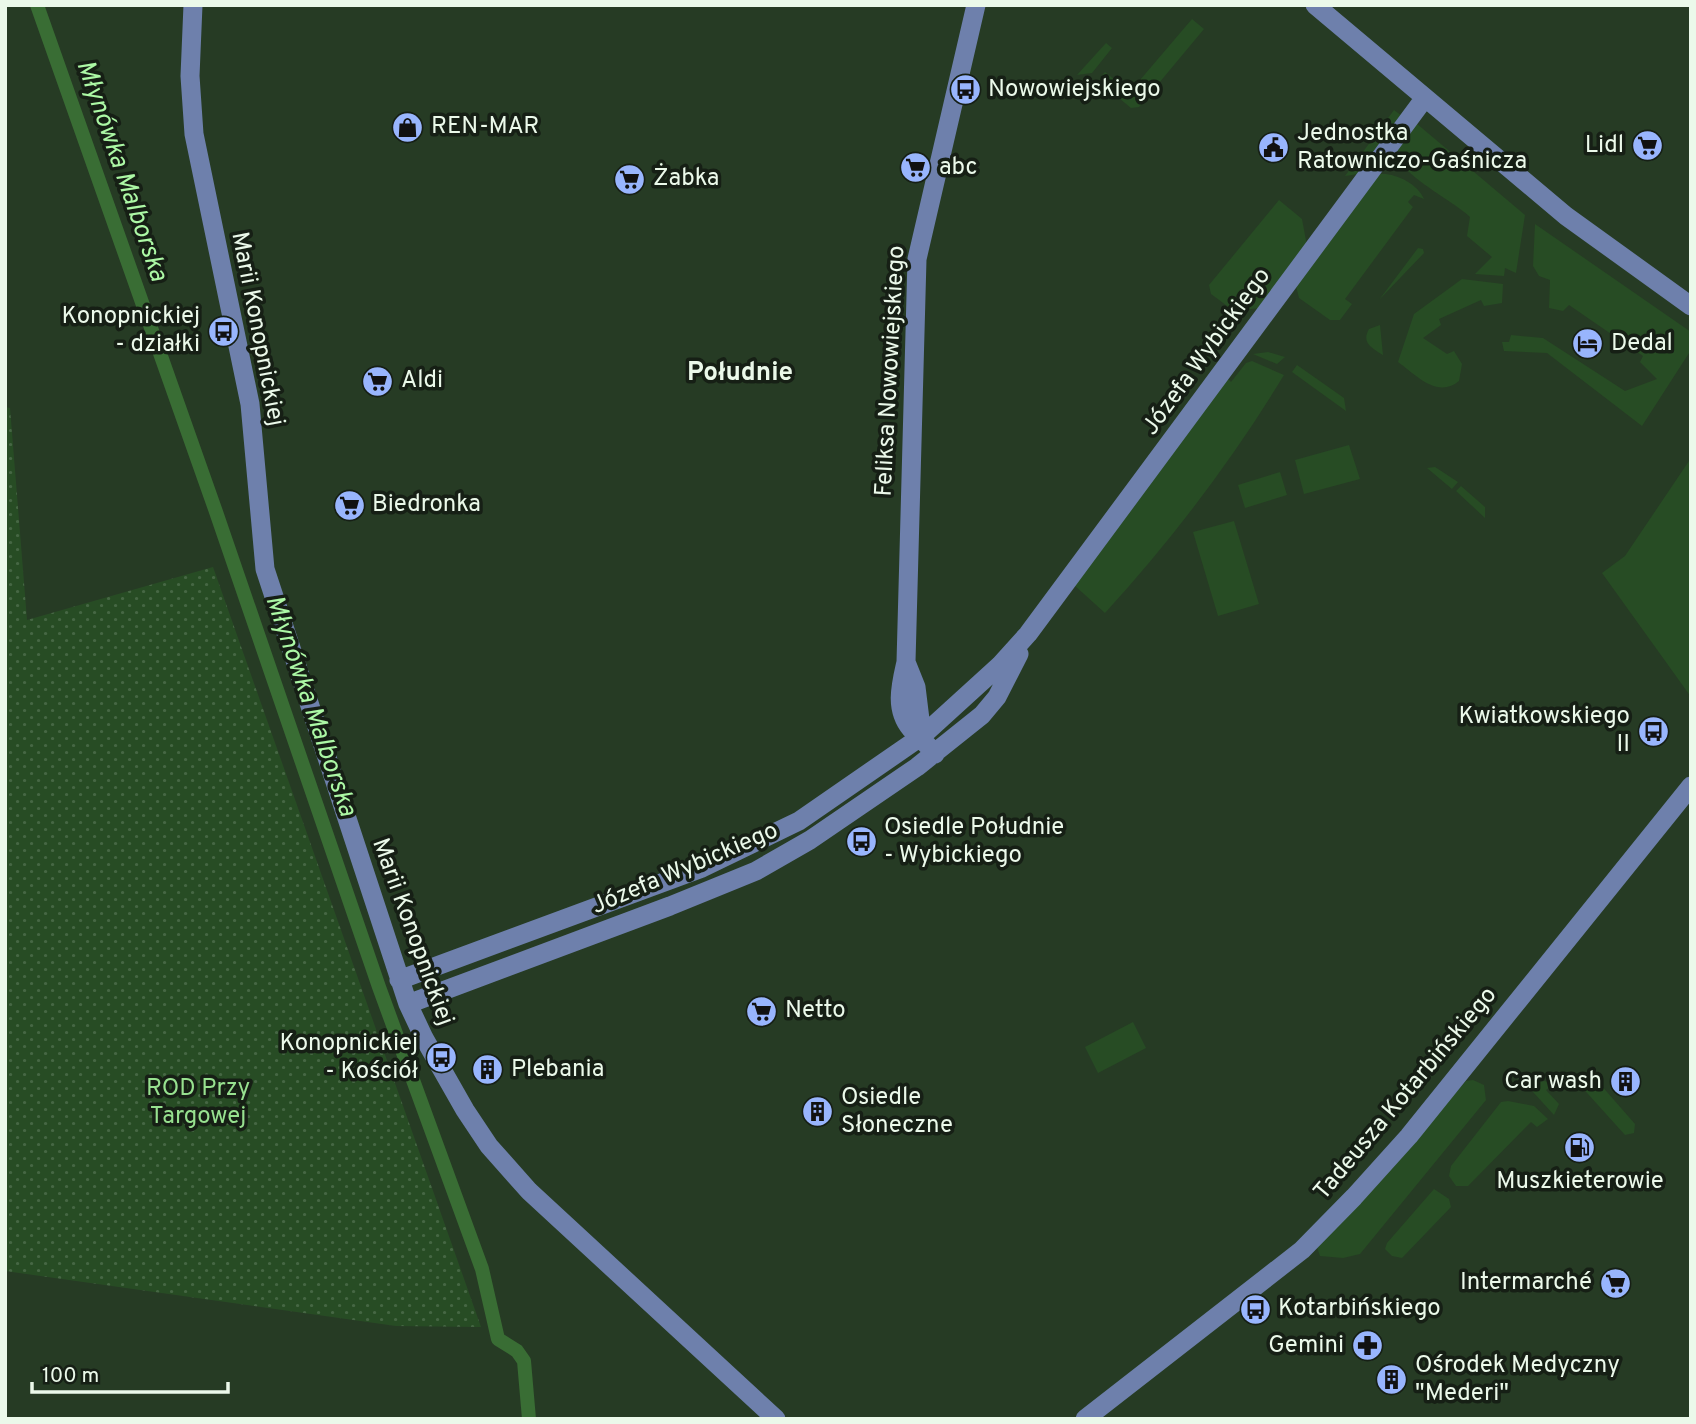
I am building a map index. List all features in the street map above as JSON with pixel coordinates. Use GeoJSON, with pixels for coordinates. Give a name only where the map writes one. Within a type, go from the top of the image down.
{"type":"FeatureCollection","features":[{"type":"Feature","properties":{"kind":"street","name":"Marii Konopnickiej"},"geometry":{"type":"LineString","coordinates":[[193,5],[191,88],[194,134],[250,404],[265,569],[408,1004],[465,1110],[489,1146],[529,1191],[776,1419]]}},
{"type":"Feature","properties":{"kind":"street","name":"Feliksa Nowowiejskiego"},"geometry":{"type":"LineString","coordinates":[[934,754],[922,736],[911,729],[902,711],[899,693],[906,662],[917,259],[976,5]]}},
{"type":"Feature","properties":{"kind":"street"},"geometry":{"type":"LineString","coordinates":[[1315,5],[1566,216],[1691,306]]}},
{"type":"Feature","properties":{"kind":"street","name":"Józefa Wybickiego"},"geometry":{"type":"LineString","coordinates":[[399,980],[747,849],[828,803],[922,736],[1000,665],[1028,634],[1424,99]]}},
{"type":"Feature","properties":{"kind":"street","name":"Józefa Wybickiego"},"geometry":{"type":"LineString","coordinates":[[408,1004],[756,870],[854,813],[982,715],[997,696],[1028,634]]}},
{"type":"Feature","properties":{"kind":"street","name":"Tadeusza Kotarbińskiego"},"geometry":{"type":"LineString","coordinates":[[1085,1419],[1302,1250],[1354,1197],[1409,1136],[1691,786]]}},
{"type":"Feature","properties":{"kind":"green space"},"geometry":{"type":"Polygon","coordinates":[[[1192,19],[1204,29],[1139,107],[1131,108],[1102,84],[1100,78],[1105,72],[1138,99],[1147,86],[1140,80],[1192,19]]]}},
{"type":"Feature","properties":{"kind":"green space"},"geometry":{"type":"Polygon","coordinates":[[[1106,43],[1112,48],[1092,73],[1077,75],[1106,43]]]}},
{"type":"Feature","properties":{"kind":"green space"},"geometry":{"type":"Polygon","coordinates":[[[1394,110],[1402,116],[1359,174],[1345,176],[1394,110]]]}},
{"type":"Feature","properties":{"kind":"green space"},"geometry":{"type":"Polygon","coordinates":[[[1416,123],[1525,215],[1516,273],[1505,268],[1504,276],[1475,274],[1492,257],[1467,236],[1470,217],[1415,177],[1399,159],[1397,151],[1400,143],[1416,123]]]}},
{"type":"Feature","properties":{"kind":"green space"},"geometry":{"type":"Polygon","coordinates":[[[1381,174],[1406,180],[1424,199],[1414,195],[1408,202],[1413,207],[1345,299],[1352,304],[1340,320],[1330,320],[1299,298],[1296,286],[1376,176],[1381,174]]]}},
{"type":"Feature","properties":{"kind":"green space"},"geometry":{"type":"Polygon","coordinates":[[[1279,200],[1302,219],[1307,246],[1260,308],[1234,311],[1211,294],[1209,285],[1279,200]]]}},
{"type":"Feature","properties":{"kind":"green space"},"geometry":{"type":"Polygon","coordinates":[[[1535,224],[1691,332],[1691,350],[1642,426],[1547,353],[1504,351],[1502,342],[1509,342],[1511,335],[1543,338],[1625,391],[1657,379],[1640,362],[1643,356],[1569,305],[1563,311],[1549,308],[1550,280],[1539,276],[1533,266],[1535,224]]]}},
{"type":"Feature","properties":{"kind":"green space"},"geometry":{"type":"Polygon","coordinates":[[[1418,248],[1423,249],[1424,253],[1379,300],[1418,248]]]}},
{"type":"Feature","properties":{"kind":"green space"},"geometry":{"type":"Polygon","coordinates":[[[1462,279],[1503,284],[1502,303],[1484,306],[1481,300],[1439,319],[1441,325],[1423,338],[1447,354],[1454,351],[1462,364],[1459,381],[1451,386],[1435,386],[1398,362],[1414,314],[1462,279]]]}},
{"type":"Feature","properties":{"kind":"green space"},"geometry":{"type":"Polygon","coordinates":[[[1380,325],[1383,355],[1369,345],[1366,338],[1369,329],[1380,325]]]}},
{"type":"Feature","properties":{"kind":"green space"},"geometry":{"type":"Polygon","coordinates":[[[1268,352],[1285,357],[1277,364],[1253,354],[1268,352]]]}},
{"type":"Feature","properties":{"kind":"green space"},"geometry":{"type":"Polygon","coordinates":[[[1252,361],[1284,375],[1200,498],[1154,557],[1105,613],[1074,585],[1227,378],[1231,382],[1246,363],[1252,361]]]}},
{"type":"Feature","properties":{"kind":"green space"},"geometry":{"type":"Polygon","coordinates":[[[1297,365],[1344,398],[1346,411],[1292,372],[1297,365]]]}},
{"type":"Feature","properties":{"kind":"green space","name":"ROD Przy Targowej"},"geometry":{"type":"Polygon","coordinates":[[[5,407],[10,408],[27,620],[213,567],[481,1327],[396,1326],[5,1271],[5,407]]]}},
{"type":"Feature","properties":{"kind":"green space"},"geometry":{"type":"Polygon","coordinates":[[[1349,445],[1360,479],[1304,494],[1295,460],[1349,445]]]}},
{"type":"Feature","properties":{"kind":"green space"},"geometry":{"type":"Polygon","coordinates":[[[1691,458],[1691,697],[1602,573],[1625,556],[1691,458]]]}},
{"type":"Feature","properties":{"kind":"green space"},"geometry":{"type":"Polygon","coordinates":[[[1435,467],[1458,482],[1452,489],[1427,468],[1435,467]]]}},
{"type":"Feature","properties":{"kind":"green space"},"geometry":{"type":"Polygon","coordinates":[[[1280,472],[1287,495],[1245,508],[1238,485],[1280,472]]]}},
{"type":"Feature","properties":{"kind":"green space"},"geometry":{"type":"Polygon","coordinates":[[[1461,486],[1485,507],[1485,518],[1456,491],[1461,486]]]}},
{"type":"Feature","properties":{"kind":"green space"},"geometry":{"type":"Polygon","coordinates":[[[1234,521],[1259,604],[1218,616],[1193,532],[1234,521]]]}},
{"type":"Feature","properties":{"kind":"green space"},"geometry":{"type":"Polygon","coordinates":[[[1133,1022],[1146,1048],[1098,1073],[1085,1047],[1133,1022]]]}},
{"type":"Feature","properties":{"kind":"green space"},"geometry":{"type":"Polygon","coordinates":[[[1585,1075],[1593,1076],[1635,1124],[1634,1133],[1625,1135],[1579,1084],[1585,1075]]]}},
{"type":"Feature","properties":{"kind":"green space"},"geometry":{"type":"Polygon","coordinates":[[[1473,1080],[1484,1085],[1486,1100],[1360,1254],[1343,1258],[1320,1256],[1317,1247],[1466,1081],[1473,1080]]]}},
{"type":"Feature","properties":{"kind":"green space"},"geometry":{"type":"Polygon","coordinates":[[[1535,1083],[1557,1083],[1546,1090],[1559,1104],[1554,1115],[1533,1092],[1535,1083]]]}},
{"type":"Feature","properties":{"kind":"green space"},"geometry":{"type":"Polygon","coordinates":[[[1501,1102],[1534,1106],[1548,1119],[1537,1127],[1531,1122],[1468,1186],[1456,1186],[1449,1176],[1451,1166],[1501,1102]]]}},
{"type":"Feature","properties":{"kind":"green space"},"geometry":{"type":"Polygon","coordinates":[[[1434,1189],[1449,1199],[1451,1207],[1402,1258],[1392,1256],[1385,1249],[1387,1243],[1434,1189]]]}},
{"type":"Feature","properties":{"kind":"waterway","name":"Młynówka Malborska"},"geometry":{"type":"LineString","coordinates":[[37,5],[215,509],[379,987],[482,1269],[498,1339],[517,1351],[524,1361],[529,1419]]}},
{"type":"Feature","properties":{"kind":"place","name":"Nowowiejskiego"},"geometry":{"type":"Point","coordinates":[965,90]}},
{"type":"Feature","properties":{"kind":"place","name":"REN-MAR"},"geometry":{"type":"Point","coordinates":[408,127]}},
{"type":"Feature","properties":{"kind":"place","name":"Lidl"},"geometry":{"type":"Point","coordinates":[1647,146]}},
{"type":"Feature","properties":{"kind":"place","name":"Jednostka Ratowniczo-Gaśnicza"},"geometry":{"type":"Point","coordinates":[1274,148]}},
{"type":"Feature","properties":{"kind":"place","name":"abc"},"geometry":{"type":"Point","coordinates":[916,168]}},
{"type":"Feature","properties":{"kind":"place","name":"Żabka"},"geometry":{"type":"Point","coordinates":[630,179]}},
{"type":"Feature","properties":{"kind":"place","name":"Konopnickiej - działki"},"geometry":{"type":"Point","coordinates":[223,331]}},
{"type":"Feature","properties":{"kind":"place","name":"Dedal"},"geometry":{"type":"Point","coordinates":[1588,344]}},
{"type":"Feature","properties":{"kind":"place","name":"Aldi"},"geometry":{"type":"Point","coordinates":[378,381]}},
{"type":"Feature","properties":{"kind":"place","name":"Biedronka"},"geometry":{"type":"Point","coordinates":[349,505]}},
{"type":"Feature","properties":{"kind":"place","name":"Kwiatkowskiego II"},"geometry":{"type":"Point","coordinates":[1653,731]}},
{"type":"Feature","properties":{"kind":"place","name":"Osiedle Południe - Wybickiego"},"geometry":{"type":"Point","coordinates":[861,842]}},
{"type":"Feature","properties":{"kind":"place","name":"Netto"},"geometry":{"type":"Point","coordinates":[762,1011]}},
{"type":"Feature","properties":{"kind":"place","name":"Konopnickiej - Kościół"},"geometry":{"type":"Point","coordinates":[441,1058]}},
{"type":"Feature","properties":{"kind":"place","name":"Plebania"},"geometry":{"type":"Point","coordinates":[488,1070]}},
{"type":"Feature","properties":{"kind":"place","name":"Car wash"},"geometry":{"type":"Point","coordinates":[1625,1082]}},
{"type":"Feature","properties":{"kind":"place","name":"Osiedle Słoneczne"},"geometry":{"type":"Point","coordinates":[818,1112]}},
{"type":"Feature","properties":{"kind":"place","name":"Muszkieterowie"},"geometry":{"type":"Point","coordinates":[1580,1148]}},
{"type":"Feature","properties":{"kind":"place","name":"Intermarché"},"geometry":{"type":"Point","coordinates":[1615,1283]}},
{"type":"Feature","properties":{"kind":"place","name":"Kotarbińskiego"},"geometry":{"type":"Point","coordinates":[1255,1309]}},
{"type":"Feature","properties":{"kind":"place","name":"Gemini"},"geometry":{"type":"Point","coordinates":[1367,1346]}},
{"type":"Feature","properties":{"kind":"place","name":"Ośrodek Medyczny \"Mederi\""},"geometry":{"type":"Point","coordinates":[1392,1380]}},
{"type":"Feature","properties":{"kind":"district","name":"Południe"},"geometry":{"type":"Point","coordinates":[740,373]}}]}
